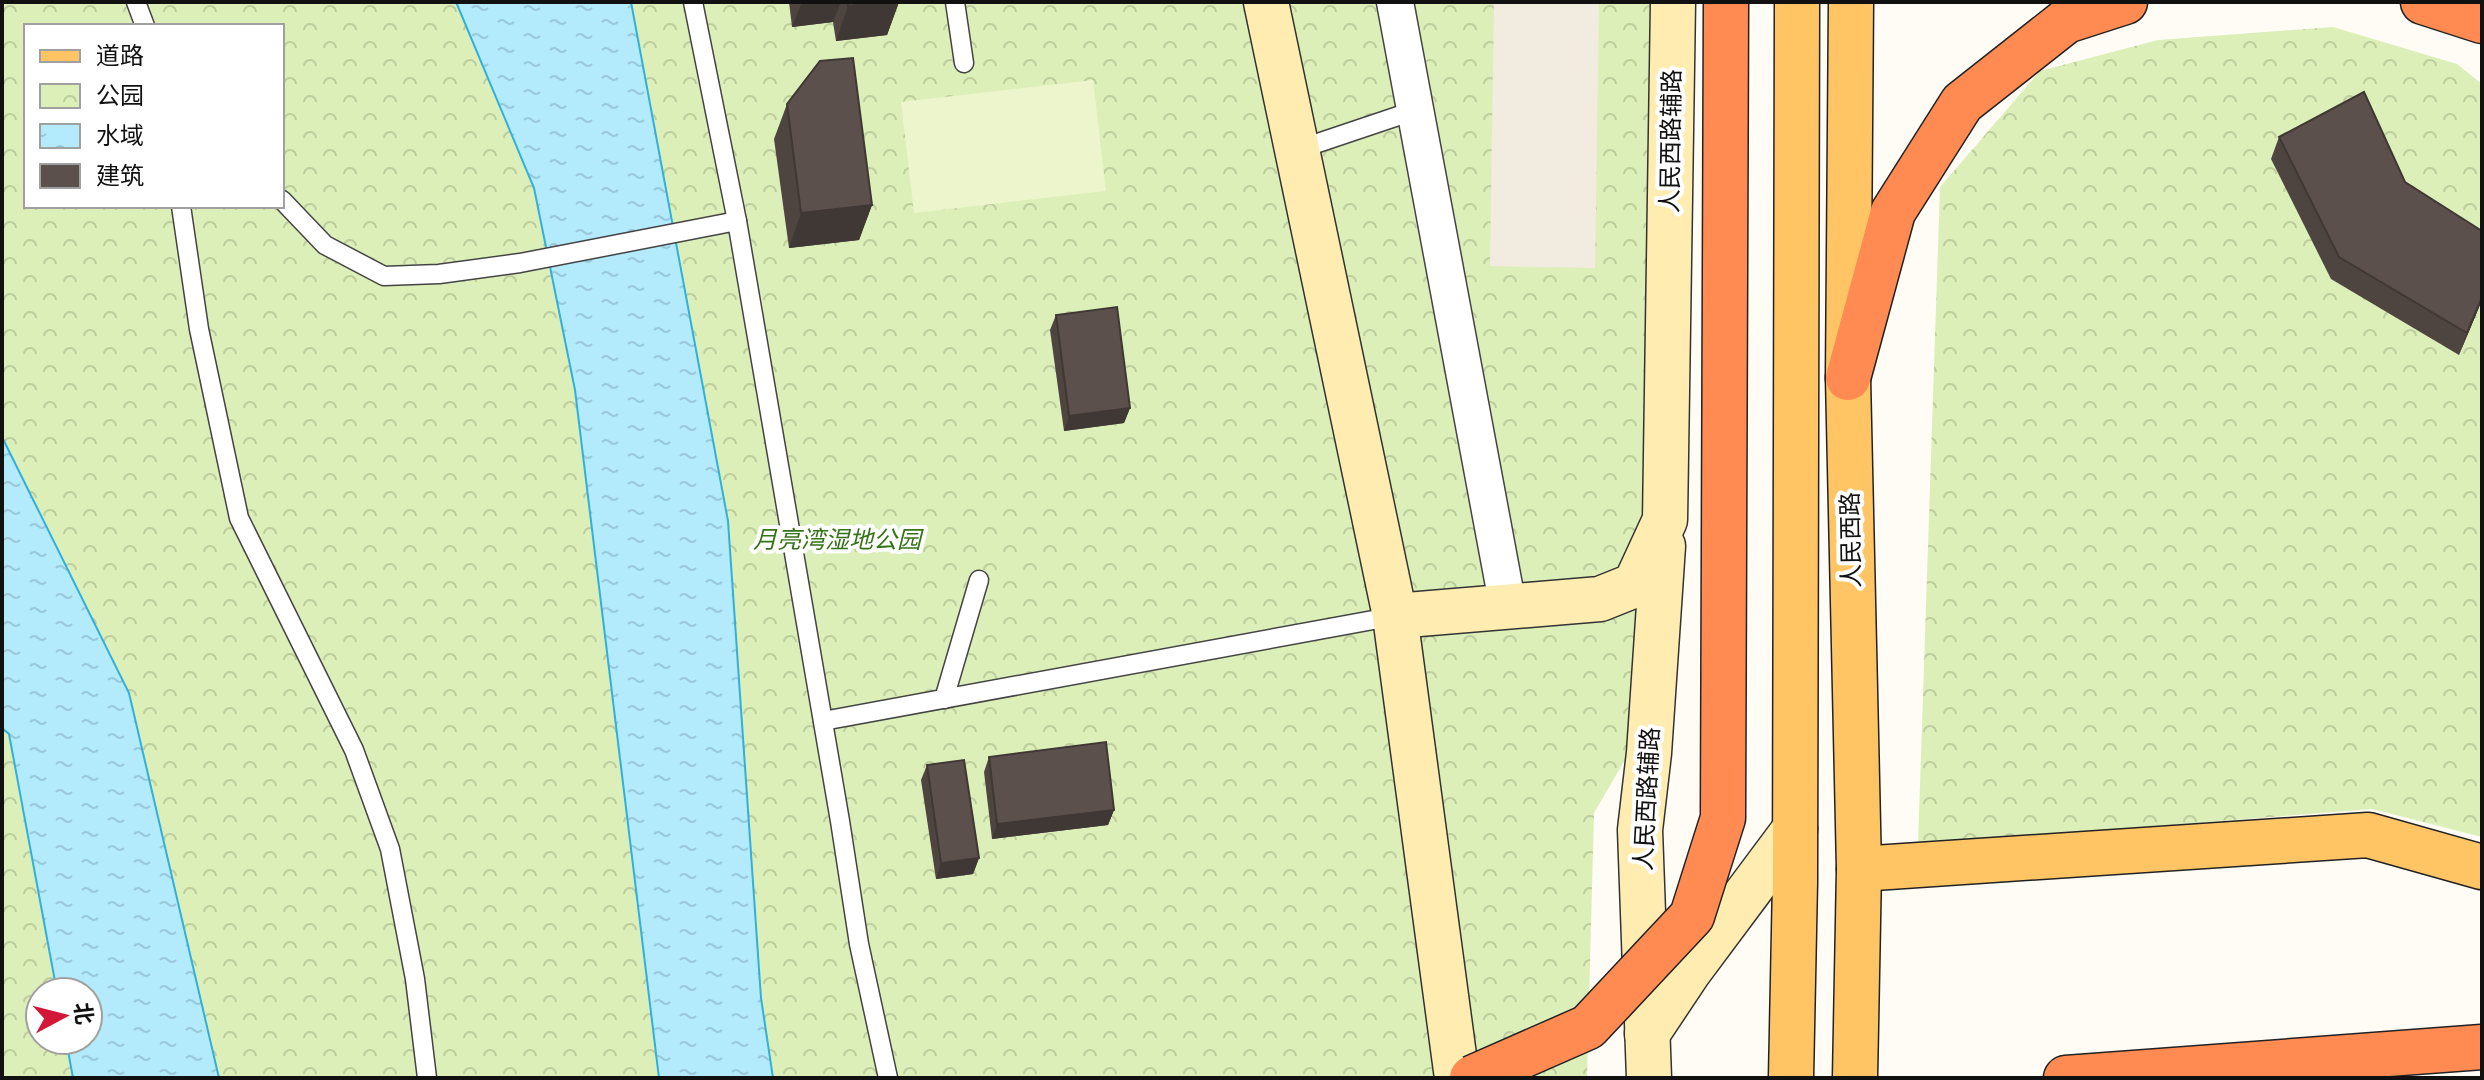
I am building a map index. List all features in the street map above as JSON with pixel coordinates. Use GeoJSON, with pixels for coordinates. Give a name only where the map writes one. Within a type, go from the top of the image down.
{"type":"FeatureCollection","features":[{"type":"Feature","properties":{"kind":"highway"},"geometry":{"type":"LineString","coordinates":[[1472,1078],[1588,1027],[1692,916],[1723,818],[1726,2]]}},
{"type":"Feature","properties":{"kind":"highway"},"geometry":{"type":"LineString","coordinates":[[1848,378],[1893,212],[1962,103],[2066,21],[2125,2]]}},
{"type":"Feature","properties":{"kind":"highway"},"geometry":{"type":"LineString","coordinates":[[2423,2],[2482,21]]}},
{"type":"Feature","properties":{"kind":"highway"},"geometry":{"type":"LineString","coordinates":[[2066,1078],[2468,1048],[2482,1015]]}},
{"type":"Feature","properties":{"kind":"main road"},"geometry":{"type":"LineString","coordinates":[[1791,1078],[1795,829],[1797,2]]}},
{"type":"Feature","properties":{"kind":"main road","name":"人民西路"},"geometry":{"type":"LineString","coordinates":[[1851,2],[1848,378],[1859,869],[1855,1078]]}},
{"type":"Feature","properties":{"kind":"main road"},"geometry":{"type":"LineString","coordinates":[[1859,869],[2368,835],[2482,867]]}},
{"type":"Feature","properties":{"kind":"street"},"geometry":{"type":"LineString","coordinates":[[1266,2],[1395,616],[1457,1078]]}},
{"type":"Feature","properties":{"kind":"street"},"geometry":{"type":"LineString","coordinates":[[1395,2],[1508,607]]}},
{"type":"Feature","properties":{"kind":"street","name":"人民西路辅路"},"geometry":{"type":"LineString","coordinates":[[1649,1078],[1640,830],[1665,520],[1673,2]]}},
{"type":"Feature","properties":{"kind":"street","name":"人民西路辅路"},"geometry":{"type":"LineString","coordinates":[[1395,616],[1600,599],[1635,585],[1665,520]]}},
{"type":"Feature","properties":{"kind":"street"},"geometry":{"type":"LineString","coordinates":[[1600,599],[1624,619],[1645,654],[1651,715]]}},
{"type":"Feature","properties":{"kind":"street"},"geometry":{"type":"LineString","coordinates":[[1647,1034],[1689,971],[1795,829]]}},
{"type":"Feature","properties":{"kind":"lane"},"geometry":{"type":"LineString","coordinates":[[136,2],[144,24]]}},
{"type":"Feature","properties":{"kind":"lane"},"geometry":{"type":"LineString","coordinates":[[693,2],[737,221],[859,944],[888,1078]]}},
{"type":"Feature","properties":{"kind":"lane"},"geometry":{"type":"LineString","coordinates":[[955,2],[964,63]]}},
{"type":"Feature","properties":{"kind":"lane"},"geometry":{"type":"LineString","coordinates":[[1297,150],[1416,110]]}},
{"type":"Feature","properties":{"kind":"lane"},"geometry":{"type":"LineString","coordinates":[[284,202],[325,245],[384,276],[439,274],[520,263],[737,221]]}},
{"type":"Feature","properties":{"kind":"lane"},"geometry":{"type":"LineString","coordinates":[[181,208],[199,329],[239,518],[354,750],[390,849],[415,979],[427,1078]]}},
{"type":"Feature","properties":{"kind":"lane"},"geometry":{"type":"LineString","coordinates":[[944,699],[979,580]]}},
{"type":"Feature","properties":{"kind":"lane"},"geometry":{"type":"LineString","coordinates":[[823,721],[1395,616]]}},
{"type":"Feature","properties":{"kind":"green space","name":"月亮湾湿地公园"},"geometry":{"type":"Polygon","coordinates":[[[2,2],[1673,2],[1651,715],[1594,813],[1587,1078],[2,1078],[2,2]]]}},
{"type":"Feature","properties":{"kind":"green space"},"geometry":{"type":"Polygon","coordinates":[[[2333,27],[2457,64],[2482,84],[2482,837],[2372,809],[1918,845],[1940,187],[2040,71],[2158,40],[2333,27]]]}},
{"type":"Feature","properties":{"kind":"green space"},"geometry":{"type":"Polygon","coordinates":[[[1093,80],[1106,191],[914,213],[901,102],[1093,80]]]}},
{"type":"Feature","properties":{"kind":"shaded area"},"geometry":{"type":"Polygon","coordinates":[[[1494,2],[1599,2],[1595,268],[1490,266],[1494,2]]]}},
{"type":"Feature","properties":{"kind":"water"},"geometry":{"type":"Polygon","coordinates":[[[456,2],[631,2],[728,521],[761,998],[773,1078],[659,1078],[575,390],[534,188],[456,2]]]}},
{"type":"Feature","properties":{"kind":"water"},"geometry":{"type":"Polygon","coordinates":[[[2,437],[129,693],[219,1078],[73,1078],[69,1056],[104,1056],[104,976],[54,976],[9,734],[2,728],[2,437]]]}},
{"type":"Feature","properties":{"kind":"building"},"geometry":{"type":"Polygon","coordinates":[[[848,2],[882,2],[848,6],[848,2]]]}},
{"type":"Feature","properties":{"kind":"building"},"geometry":{"type":"Polygon","coordinates":[[[853,58],[872,205],[801,213],[787,104],[820,61],[853,58]]]}},
{"type":"Feature","properties":{"kind":"building"},"geometry":{"type":"Polygon","coordinates":[[[2364,92],[2405,182],[2482,231],[2482,297],[2467,333],[2339,257],[2279,137],[2364,92]]]}},
{"type":"Feature","properties":{"kind":"building"},"geometry":{"type":"Polygon","coordinates":[[[1117,307],[1130,408],[1069,416],[1056,315],[1117,307]]]}},
{"type":"Feature","properties":{"kind":"building"},"geometry":{"type":"Polygon","coordinates":[[[1106,742],[1114,810],[997,824],[989,757],[1106,742]]]}},
{"type":"Feature","properties":{"kind":"building"},"geometry":{"type":"Polygon","coordinates":[[[964,760],[979,858],[941,863],[927,765],[964,760]]]}}]}
